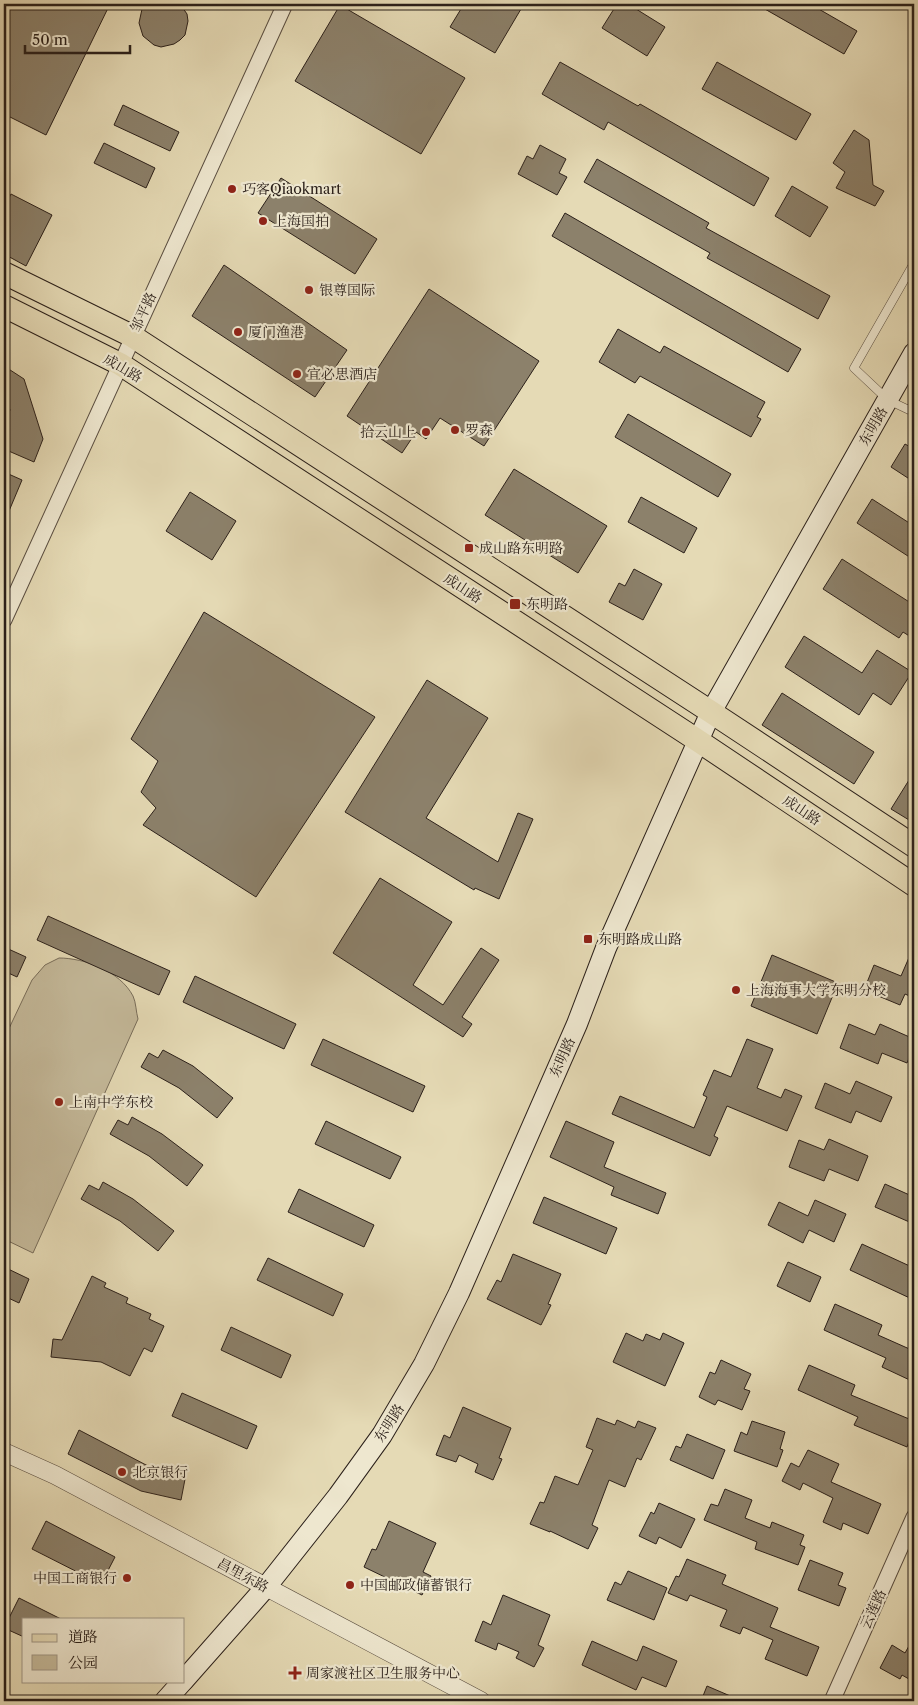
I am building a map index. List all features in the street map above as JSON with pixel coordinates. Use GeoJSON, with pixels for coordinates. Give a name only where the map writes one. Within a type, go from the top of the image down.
{"type":"FeatureCollection","features":[{"type":"Feature","properties":{"kind":"main road"},"geometry":{"type":"LineString","coordinates":[[4,273],[132,336],[914,846]]}},
{"type":"Feature","properties":{"kind":"main road","name":"成山路"},"geometry":{"type":"LineString","coordinates":[[4,306],[120,364],[697,740],[914,885]]}},
{"type":"Feature","properties":{"kind":"main road","name":"东明路"},"geometry":{"type":"LineString","coordinates":[[185,1679],[266,1587],[338,1496],[382,1435],[404,1400],[442,1328],[569,1042],[606,948],[710,712],[914,353]]}},
{"type":"Feature","properties":{"kind":"main road","name":"东明路"},"geometry":{"type":"LineString","coordinates":[[165,1701],[182,1682]]}},
{"type":"Feature","properties":{"kind":"street","name":"邹平路"},"geometry":{"type":"LineString","coordinates":[[4,620],[284,4]]}},
{"type":"Feature","properties":{"kind":"street","name":"昌里东路"},"geometry":{"type":"LineString","coordinates":[[4,1452],[55,1475],[481,1701]]}},
{"type":"Feature","properties":{"kind":"street","name":"云莲路"},"geometry":{"type":"LineString","coordinates":[[832,1701],[914,1516]]}},
{"type":"Feature","properties":{"kind":"lane","name":"东明路"},"geometry":{"type":"LineString","coordinates":[[914,263],[854,368],[888,400],[910,410],[914,403]]}},
{"type":"Feature","properties":{"kind":"green space","name":"上南中学东校"},"geometry":{"type":"Polygon","coordinates":[[[59,958],[90,963],[110,973],[127,987],[133,996],[138,1019],[33,1253],[4,1239],[4,1039],[32,980],[45,965],[59,958]]]}},
{"type":"Feature","properties":{"kind":"building"},"geometry":{"type":"Polygon","coordinates":[[[4,4],[110,4],[46,135],[4,114],[4,4]]]}},
{"type":"Feature","properties":{"kind":"building"},"geometry":{"type":"Polygon","coordinates":[[[147,4],[180,4],[187,14],[188,21],[185,35],[174,44],[161,47],[154,45],[143,36],[139,23],[142,9],[147,4]]]}},
{"type":"Feature","properties":{"kind":"building"},"geometry":{"type":"Polygon","coordinates":[[[464,4],[511,4],[521,9],[495,53],[450,27],[464,4]]]}},
{"type":"Feature","properties":{"kind":"building"},"geometry":{"type":"Polygon","coordinates":[[[617,4],[628,4],[665,27],[647,56],[602,28],[617,4]]]}},
{"type":"Feature","properties":{"kind":"building"},"geometry":{"type":"Polygon","coordinates":[[[756,4],[810,4],[857,31],[844,54],[756,4]]]}},
{"type":"Feature","properties":{"kind":"building"},"geometry":{"type":"Polygon","coordinates":[[[340,5],[465,78],[421,154],[295,81],[340,5]]]}},
{"type":"Feature","properties":{"kind":"building"},"geometry":{"type":"Polygon","coordinates":[[[560,62],[638,106],[640,104],[769,178],[754,206],[608,122],[604,130],[542,94],[560,62]]]}},
{"type":"Feature","properties":{"kind":"building"},"geometry":{"type":"Polygon","coordinates":[[[717,62],[811,114],[796,140],[702,89],[717,62]]]}},
{"type":"Feature","properties":{"kind":"building"},"geometry":{"type":"Polygon","coordinates":[[[123,105],[179,132],[170,151],[114,125],[123,105]]]}},
{"type":"Feature","properties":{"kind":"building"},"geometry":{"type":"Polygon","coordinates":[[[854,130],[869,140],[873,185],[884,191],[875,206],[836,188],[845,172],[833,163],[854,130]]]}},
{"type":"Feature","properties":{"kind":"building"},"geometry":{"type":"Polygon","coordinates":[[[104,143],[155,168],[146,188],[94,163],[104,143]]]}},
{"type":"Feature","properties":{"kind":"building"},"geometry":{"type":"Polygon","coordinates":[[[540,145],[566,159],[559,173],[567,177],[557,195],[518,174],[527,156],[533,159],[540,145]]]}},
{"type":"Feature","properties":{"kind":"building"},"geometry":{"type":"Polygon","coordinates":[[[597,159],[709,223],[706,228],[830,296],[818,319],[707,258],[710,253],[584,182],[597,159]]]}},
{"type":"Feature","properties":{"kind":"building"},"geometry":{"type":"Polygon","coordinates":[[[281,178],[377,239],[355,274],[258,213],[281,178]]]}},
{"type":"Feature","properties":{"kind":"building"},"geometry":{"type":"Polygon","coordinates":[[[792,186],[828,207],[810,237],[775,216],[792,186]]]}},
{"type":"Feature","properties":{"kind":"building"},"geometry":{"type":"Polygon","coordinates":[[[11,194],[52,215],[26,266],[4,254],[4,207],[11,194]]]}},
{"type":"Feature","properties":{"kind":"building"},"geometry":{"type":"Polygon","coordinates":[[[565,213],[801,349],[788,372],[552,236],[565,213]]]}},
{"type":"Feature","properties":{"kind":"building"},"geometry":{"type":"Polygon","coordinates":[[[224,265],[347,350],[315,397],[192,316],[224,265]]]}},
{"type":"Feature","properties":{"kind":"building"},"geometry":{"type":"Polygon","coordinates":[[[429,289],[539,361],[484,446],[440,418],[426,439],[416,432],[402,453],[347,416],[429,289]]]}},
{"type":"Feature","properties":{"kind":"building"},"geometry":{"type":"Polygon","coordinates":[[[618,329],[660,353],[664,346],[765,402],[757,417],[761,419],[751,437],[640,376],[635,383],[599,362],[618,329]]]}},
{"type":"Feature","properties":{"kind":"building"},"geometry":{"type":"Polygon","coordinates":[[[4,366],[24,379],[43,439],[34,462],[4,449],[4,424],[10,410],[4,392],[4,366]]]}},
{"type":"Feature","properties":{"kind":"building"},"geometry":{"type":"Polygon","coordinates":[[[628,414],[731,474],[718,497],[615,437],[628,414]]]}},
{"type":"Feature","properties":{"kind":"building"},"geometry":{"type":"Polygon","coordinates":[[[905,444],[914,449],[914,482],[891,467],[905,444]]]}},
{"type":"Feature","properties":{"kind":"building"},"geometry":{"type":"Polygon","coordinates":[[[514,469],[607,526],[578,573],[485,515],[514,469]]]}},
{"type":"Feature","properties":{"kind":"building"},"geometry":{"type":"Polygon","coordinates":[[[4,472],[22,480],[4,523],[4,472]]]}},
{"type":"Feature","properties":{"kind":"building"},"geometry":{"type":"Polygon","coordinates":[[[190,492],[236,521],[212,560],[166,531],[190,492]]]}},
{"type":"Feature","properties":{"kind":"building"},"geometry":{"type":"Polygon","coordinates":[[[641,497],[697,528],[684,553],[628,522],[641,497]]]}},
{"type":"Feature","properties":{"kind":"building"},"geometry":{"type":"Polygon","coordinates":[[[872,499],[914,526],[914,560],[857,523],[872,499]]]}},
{"type":"Feature","properties":{"kind":"building"},"geometry":{"type":"Polygon","coordinates":[[[842,559],[914,605],[914,639],[903,632],[899,638],[823,589],[842,559]]]}},
{"type":"Feature","properties":{"kind":"building"},"geometry":{"type":"Polygon","coordinates":[[[634,569],[662,584],[643,620],[609,602],[619,583],[625,586],[634,569]]]}},
{"type":"Feature","properties":{"kind":"building"},"geometry":{"type":"Polygon","coordinates":[[[204,612],[375,717],[256,897],[143,825],[156,808],[141,792],[158,761],[131,739],[204,612]]]}},
{"type":"Feature","properties":{"kind":"building"},"geometry":{"type":"Polygon","coordinates":[[[804,636],[862,673],[877,650],[912,672],[891,705],[873,693],[859,715],[785,667],[804,636]]]}},
{"type":"Feature","properties":{"kind":"building"},"geometry":{"type":"Polygon","coordinates":[[[427,680],[488,718],[426,818],[498,862],[518,813],[533,819],[499,899],[475,888],[474,890],[345,812],[427,680]]]}},
{"type":"Feature","properties":{"kind":"building"},"geometry":{"type":"Polygon","coordinates":[[[782,693],[874,752],[854,784],[762,725],[782,693]]]}},
{"type":"Feature","properties":{"kind":"building"},"geometry":{"type":"Polygon","coordinates":[[[914,772],[914,823],[891,809],[914,772]]]}},
{"type":"Feature","properties":{"kind":"building"},"geometry":{"type":"Polygon","coordinates":[[[380,878],[452,922],[413,985],[443,1005],[481,948],[499,960],[462,1017],[472,1024],[463,1037],[333,953],[380,878]]]}},
{"type":"Feature","properties":{"kind":"building"},"geometry":{"type":"Polygon","coordinates":[[[48,916],[170,971],[159,995],[37,940],[48,916]]]}},
{"type":"Feature","properties":{"kind":"building"},"geometry":{"type":"Polygon","coordinates":[[[914,946],[914,998],[905,994],[900,1005],[864,990],[874,965],[901,976],[914,946]]]}},
{"type":"Feature","properties":{"kind":"building"},"geometry":{"type":"Polygon","coordinates":[[[4,947],[26,957],[17,977],[4,971],[4,947]]]}},
{"type":"Feature","properties":{"kind":"building"},"geometry":{"type":"Polygon","coordinates":[[[772,955],[838,983],[817,1034],[751,1006],[772,955]]]}},
{"type":"Feature","properties":{"kind":"building"},"geometry":{"type":"Polygon","coordinates":[[[195,976],[296,1024],[284,1049],[183,1002],[195,976]]]}},
{"type":"Feature","properties":{"kind":"building"},"geometry":{"type":"Polygon","coordinates":[[[849,1024],[875,1035],[880,1024],[914,1039],[914,1046],[907,1063],[882,1053],[878,1064],[840,1048],[849,1024]]]}},
{"type":"Feature","properties":{"kind":"building"},"geometry":{"type":"Polygon","coordinates":[[[323,1039],[425,1086],[413,1112],[311,1065],[323,1039]]]}},
{"type":"Feature","properties":{"kind":"building"},"geometry":{"type":"Polygon","coordinates":[[[747,1039],[773,1049],[757,1088],[781,1098],[785,1089],[802,1096],[787,1131],[727,1106],[714,1136],[718,1138],[710,1156],[612,1114],[620,1096],[694,1128],[707,1097],[703,1095],[714,1070],[731,1077],[747,1039]]]}},
{"type":"Feature","properties":{"kind":"building"},"geometry":{"type":"Polygon","coordinates":[[[163,1050],[193,1066],[233,1098],[217,1118],[179,1088],[141,1067],[149,1053],[158,1058],[163,1050]]]}},
{"type":"Feature","properties":{"kind":"building"},"geometry":{"type":"Polygon","coordinates":[[[856,1081],[892,1097],[881,1122],[856,1111],[851,1123],[815,1108],[825,1083],[850,1094],[856,1081]]]}},
{"type":"Feature","properties":{"kind":"building"},"geometry":{"type":"Polygon","coordinates":[[[132,1117],[162,1134],[203,1165],[187,1186],[149,1156],[110,1134],[118,1120],[128,1125],[132,1117]]]}},
{"type":"Feature","properties":{"kind":"building"},"geometry":{"type":"Polygon","coordinates":[[[326,1121],[401,1157],[390,1179],[315,1144],[326,1121]]]}},
{"type":"Feature","properties":{"kind":"building"},"geometry":{"type":"Polygon","coordinates":[[[566,1121],[614,1142],[604,1167],[666,1193],[658,1214],[611,1195],[614,1187],[550,1157],[566,1121]]]}},
{"type":"Feature","properties":{"kind":"building"},"geometry":{"type":"Polygon","coordinates":[[[829,1139],[868,1156],[858,1181],[829,1169],[824,1181],[789,1167],[799,1140],[824,1150],[829,1139]]]}},
{"type":"Feature","properties":{"kind":"building"},"geometry":{"type":"Polygon","coordinates":[[[103,1182],[133,1199],[174,1231],[158,1251],[120,1221],[81,1199],[89,1185],[99,1190],[103,1182]]]}},
{"type":"Feature","properties":{"kind":"building"},"geometry":{"type":"Polygon","coordinates":[[[885,1184],[914,1197],[914,1224],[875,1207],[885,1184]]]}},
{"type":"Feature","properties":{"kind":"building"},"geometry":{"type":"Polygon","coordinates":[[[299,1189],[374,1225],[364,1247],[288,1212],[299,1189]]]}},
{"type":"Feature","properties":{"kind":"building"},"geometry":{"type":"Polygon","coordinates":[[[544,1197],[617,1228],[606,1254],[533,1223],[544,1197]]]}},
{"type":"Feature","properties":{"kind":"building"},"geometry":{"type":"Polygon","coordinates":[[[815,1200],[846,1214],[834,1242],[809,1230],[803,1243],[768,1225],[779,1202],[808,1216],[815,1200]]]}},
{"type":"Feature","properties":{"kind":"building"},"geometry":{"type":"Polygon","coordinates":[[[862,1244],[914,1268],[914,1300],[850,1270],[862,1244]]]}},
{"type":"Feature","properties":{"kind":"building"},"geometry":{"type":"Polygon","coordinates":[[[513,1254],[561,1274],[548,1304],[551,1305],[541,1325],[487,1299],[497,1280],[501,1282],[513,1254]]]}},
{"type":"Feature","properties":{"kind":"building"},"geometry":{"type":"Polygon","coordinates":[[[268,1258],[343,1294],[333,1316],[257,1280],[268,1258]]]}},
{"type":"Feature","properties":{"kind":"building"},"geometry":{"type":"Polygon","coordinates":[[[788,1262],[821,1277],[810,1302],[777,1286],[788,1262]]]}},
{"type":"Feature","properties":{"kind":"building"},"geometry":{"type":"Polygon","coordinates":[[[4,1267],[29,1279],[19,1303],[4,1296],[4,1267]]]}},
{"type":"Feature","properties":{"kind":"building"},"geometry":{"type":"Polygon","coordinates":[[[92,1276],[106,1283],[104,1287],[128,1298],[126,1303],[151,1314],[149,1319],[164,1326],[152,1352],[144,1348],[130,1376],[101,1362],[51,1357],[53,1339],[62,1340],[92,1276]]]}},
{"type":"Feature","properties":{"kind":"building"},"geometry":{"type":"Polygon","coordinates":[[[835,1304],[882,1325],[878,1335],[914,1351],[914,1382],[882,1367],[886,1358],[824,1330],[835,1304]]]}},
{"type":"Feature","properties":{"kind":"building"},"geometry":{"type":"Polygon","coordinates":[[[231,1327],[291,1355],[281,1378],[221,1350],[231,1327]]]}},
{"type":"Feature","properties":{"kind":"building"},"geometry":{"type":"Polygon","coordinates":[[[626,1333],[643,1341],[646,1334],[660,1340],[663,1333],[684,1343],[665,1386],[613,1362],[626,1333]]]}},
{"type":"Feature","properties":{"kind":"building"},"geometry":{"type":"Polygon","coordinates":[[[721,1360],[751,1374],[744,1389],[750,1391],[742,1410],[718,1400],[715,1405],[699,1397],[710,1372],[715,1374],[721,1360]]]}},
{"type":"Feature","properties":{"kind":"building"},"geometry":{"type":"Polygon","coordinates":[[[809,1365],[855,1385],[851,1395],[914,1421],[914,1428],[907,1447],[854,1425],[858,1417],[798,1390],[809,1365]]]}},
{"type":"Feature","properties":{"kind":"building"},"geometry":{"type":"Polygon","coordinates":[[[182,1393],[257,1426],[247,1449],[172,1416],[182,1393]]]}},
{"type":"Feature","properties":{"kind":"building"},"geometry":{"type":"Polygon","coordinates":[[[463,1407],[511,1428],[499,1458],[502,1459],[493,1480],[475,1472],[478,1464],[459,1455],[456,1462],[436,1455],[444,1435],[450,1438],[463,1407]]]}},
{"type":"Feature","properties":{"kind":"building"},"geometry":{"type":"Polygon","coordinates":[[[597,1418],[615,1425],[617,1420],[635,1428],[638,1421],[656,1428],[641,1460],[637,1458],[625,1487],[609,1480],[592,1525],[598,1528],[588,1549],[530,1524],[540,1502],[544,1503],[555,1476],[578,1485],[593,1450],[586,1447],[597,1418]]]}},
{"type":"Feature","properties":{"kind":"building"},"geometry":{"type":"Polygon","coordinates":[[[752,1421],[785,1432],[780,1449],[783,1450],[777,1467],[734,1451],[741,1432],[747,1435],[752,1421]]]}},
{"type":"Feature","properties":{"kind":"building"},"geometry":{"type":"Polygon","coordinates":[[[79,1430],[148,1466],[186,1474],[181,1500],[141,1491],[68,1454],[79,1430]]]}},
{"type":"Feature","properties":{"kind":"building"},"geometry":{"type":"Polygon","coordinates":[[[687,1434],[725,1450],[713,1479],[670,1460],[676,1446],[681,1448],[687,1434]]]}},
{"type":"Feature","properties":{"kind":"building"},"geometry":{"type":"Polygon","coordinates":[[[808,1450],[839,1464],[831,1482],[881,1504],[868,1534],[843,1523],[841,1530],[823,1522],[833,1498],[803,1483],[800,1490],[782,1481],[791,1463],[799,1467],[808,1450]]]}},
{"type":"Feature","properties":{"kind":"building"},"geometry":{"type":"Polygon","coordinates":[[[725,1489],[752,1500],[745,1518],[770,1528],[772,1522],[804,1535],[800,1545],[805,1547],[798,1565],[755,1549],[757,1542],[704,1520],[711,1504],[718,1506],[725,1489]]]}},
{"type":"Feature","properties":{"kind":"building"},"geometry":{"type":"Polygon","coordinates":[[[659,1503],[695,1519],[681,1548],[659,1537],[656,1544],[639,1536],[651,1512],[654,1514],[659,1503]]]}},
{"type":"Feature","properties":{"kind":"building"},"geometry":{"type":"Polygon","coordinates":[[[46,1521],[115,1557],[101,1584],[32,1549],[46,1521]]]}},
{"type":"Feature","properties":{"kind":"building"},"geometry":{"type":"Polygon","coordinates":[[[389,1521],[436,1543],[423,1572],[431,1576],[422,1595],[364,1567],[372,1549],[376,1550],[389,1521]]]}},
{"type":"Feature","properties":{"kind":"building"},"geometry":{"type":"Polygon","coordinates":[[[687,1559],[726,1575],[722,1584],[778,1608],[770,1627],[819,1647],[807,1676],[765,1659],[773,1640],[743,1627],[740,1634],[720,1626],[727,1610],[690,1595],[687,1601],[668,1593],[676,1576],[679,1577],[687,1559]]]}},
{"type":"Feature","properties":{"kind":"building"},"geometry":{"type":"Polygon","coordinates":[[[810,1560],[843,1573],[838,1585],[846,1588],[839,1606],[798,1590],[810,1560]]]}},
{"type":"Feature","properties":{"kind":"building"},"geometry":{"type":"Polygon","coordinates":[[[628,1571],[667,1588],[654,1620],[607,1600],[615,1582],[621,1585],[628,1571]]]}},
{"type":"Feature","properties":{"kind":"building"},"geometry":{"type":"Polygon","coordinates":[[[503,1595],[550,1615],[538,1645],[544,1648],[534,1667],[516,1658],[519,1652],[498,1643],[496,1650],[475,1641],[483,1621],[491,1625],[503,1595]]]}},
{"type":"Feature","properties":{"kind":"building"},"geometry":{"type":"Polygon","coordinates":[[[19,1598],[59,1618],[22,1618],[22,1636],[4,1628],[19,1598]]]}},
{"type":"Feature","properties":{"kind":"building"},"geometry":{"type":"Polygon","coordinates":[[[914,1637],[914,1682],[902,1675],[900,1679],[880,1668],[892,1645],[905,1653],[914,1637]]]}},
{"type":"Feature","properties":{"kind":"building"},"geometry":{"type":"Polygon","coordinates":[[[592,1641],[637,1661],[643,1646],[677,1661],[666,1687],[642,1677],[636,1690],[582,1665],[592,1641]]]}},
{"type":"Feature","properties":{"kind":"building"},"geometry":{"type":"Polygon","coordinates":[[[707,1686],[742,1701],[701,1701],[707,1686]]]}},
{"type":"Feature","properties":{"kind":"place","name":"巧客Qiaokmart"},"geometry":{"type":"Point","coordinates":[232,189]}},
{"type":"Feature","properties":{"kind":"place","name":"上海国拍"},"geometry":{"type":"Point","coordinates":[263,221]}},
{"type":"Feature","properties":{"kind":"place","name":"银尊国际"},"geometry":{"type":"Point","coordinates":[309,290]}},
{"type":"Feature","properties":{"kind":"place","name":"厦门渔港"},"geometry":{"type":"Point","coordinates":[238,332]}},
{"type":"Feature","properties":{"kind":"place","name":"宜必思酒店"},"geometry":{"type":"Point","coordinates":[297,374]}},
{"type":"Feature","properties":{"kind":"place","name":"罗森"},"geometry":{"type":"Point","coordinates":[455,430]}},
{"type":"Feature","properties":{"kind":"place","name":"拾云山上"},"geometry":{"type":"Point","coordinates":[426,432]}},
{"type":"Feature","properties":{"kind":"place","name":"成山路东明路"},"geometry":{"type":"Point","coordinates":[469,548]}},
{"type":"Feature","properties":{"kind":"place","name":"东明路"},"geometry":{"type":"Point","coordinates":[515,604]}},
{"type":"Feature","properties":{"kind":"place","name":"东明路成山路"},"geometry":{"type":"Point","coordinates":[588,939]}},
{"type":"Feature","properties":{"kind":"place","name":"上海海事大学东明分校"},"geometry":{"type":"Point","coordinates":[736,990]}},
{"type":"Feature","properties":{"kind":"place","name":"上南中学东校"},"geometry":{"type":"Point","coordinates":[59,1102]}},
{"type":"Feature","properties":{"kind":"place","name":"北京银行"},"geometry":{"type":"Point","coordinates":[122,1472]}},
{"type":"Feature","properties":{"kind":"place","name":"中国工商银行"},"geometry":{"type":"Point","coordinates":[127,1578]}},
{"type":"Feature","properties":{"kind":"place","name":"中国邮政储蓄银行"},"geometry":{"type":"Point","coordinates":[350,1585]}},
{"type":"Feature","properties":{"kind":"place","name":"周家渡社区卫生服务中心"},"geometry":{"type":"Point","coordinates":[295,1673]}}]}
